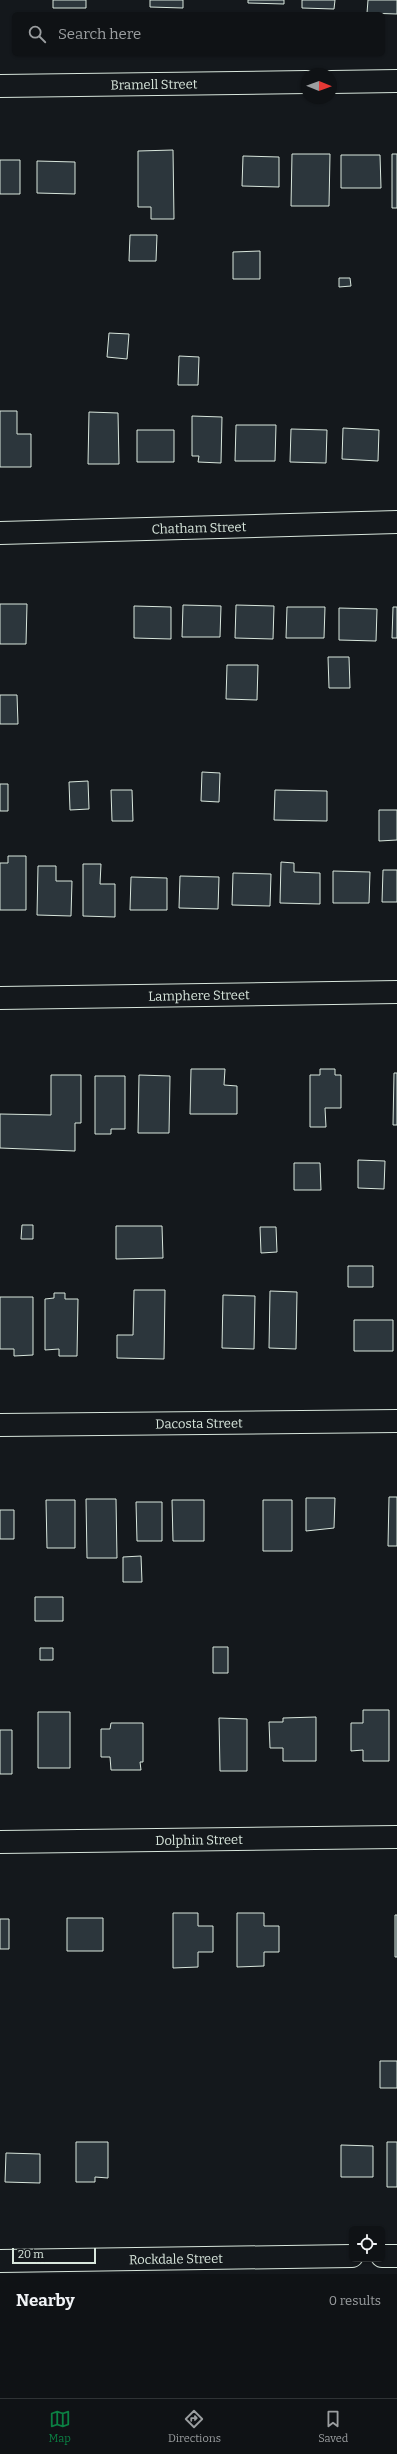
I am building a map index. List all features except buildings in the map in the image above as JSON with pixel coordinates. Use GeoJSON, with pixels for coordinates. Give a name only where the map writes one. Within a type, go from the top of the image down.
{"type":"FeatureCollection","features":[{"type":"Feature","properties":{"kind":"street"},"geometry":{"type":"LineString","coordinates":[[337,82],[397,81]]}},
{"type":"Feature","properties":{"kind":"street","name":"Bramell Street"},"geometry":{"type":"LineString","coordinates":[[0,86],[301,82]]}},
{"type":"Feature","properties":{"kind":"street","name":"Chatham Street"},"geometry":{"type":"LineString","coordinates":[[0,533],[397,522]]}},
{"type":"Feature","properties":{"kind":"street","name":"Lamphere Street"},"geometry":{"type":"LineString","coordinates":[[0,998],[397,992]]}},
{"type":"Feature","properties":{"kind":"street","name":"Dacosta Street"},"geometry":{"type":"LineString","coordinates":[[0,1425],[397,1421]]}},
{"type":"Feature","properties":{"kind":"street","name":"Dolphin Street"},"geometry":{"type":"LineString","coordinates":[[0,1842],[397,1837]]}},
{"type":"Feature","properties":{"kind":"street","name":"Rockdale Street"},"geometry":{"type":"LineString","coordinates":[[0,2261],[349,2256]]}},
{"type":"Feature","properties":{"kind":"street"},"geometry":{"type":"LineString","coordinates":[[385,2256],[397,2256]]}}]}
